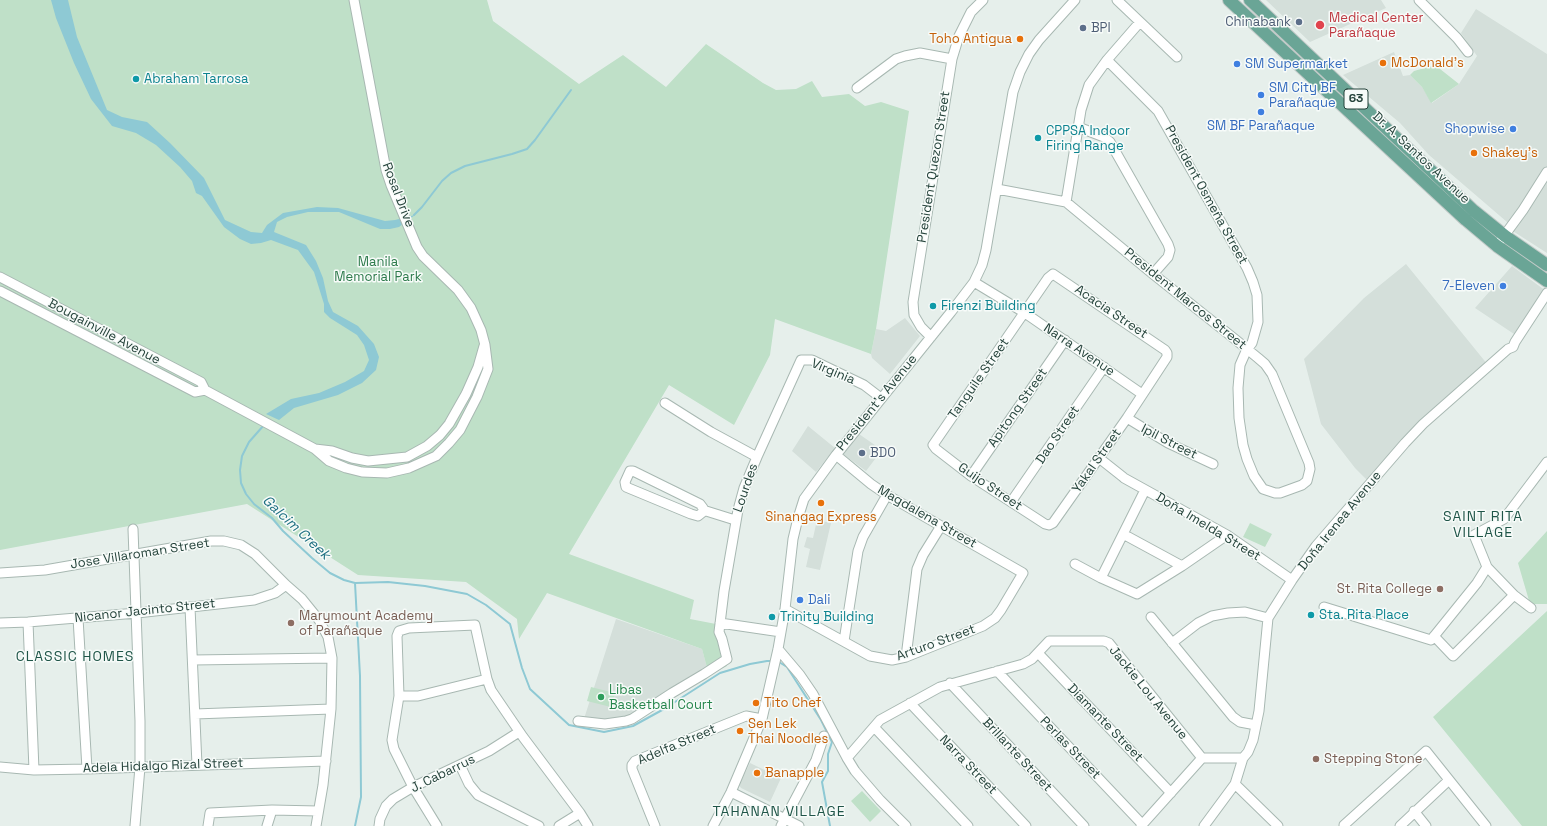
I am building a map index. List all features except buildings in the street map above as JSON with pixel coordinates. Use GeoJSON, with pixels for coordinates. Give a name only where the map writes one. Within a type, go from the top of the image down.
{"type":"FeatureCollection","features":[{"type":"Feature","properties":{"kind":"main road","name":"Dr. A. Santos Avenue"},"geometry":{"type":"LineString","coordinates":[[1229,0],[1466,220],[1497,246],[1547,281]]}},
{"type":"Feature","properties":{"kind":"main road","name":"Dr. A. Santos Avenue"},"geometry":{"type":"LineString","coordinates":[[1250,0],[1474,211],[1505,236],[1547,265]]}},
{"type":"Feature","properties":{"kind":"street","name":"Rosal Drive"},"geometry":{"type":"LineString","coordinates":[[354,0],[386,170],[417,247],[423,256],[458,290],[470,308],[485,345],[484,361]]}},
{"type":"Feature","properties":{"kind":"street","name":"President Quezon Street"},"geometry":{"type":"LineString","coordinates":[[931,337],[921,327],[914,315],[913,302],[952,59],[959,36],[968,17],[982,0]]}},
{"type":"Feature","properties":{"kind":"street","name":"President's Avenue"},"geometry":{"type":"LineString","coordinates":[[714,826],[731,792],[762,719],[774,672],[785,609],[793,539],[804,499],[836,455],[974,282],[982,266],[986,250],[1013,92],[1020,72],[1029,54],[1039,40],[1076,0]]}},
{"type":"Feature","properties":{"kind":"street"},"geometry":{"type":"LineString","coordinates":[[1118,0],[1177,57]]}},
{"type":"Feature","properties":{"kind":"street"},"geometry":{"type":"LineString","coordinates":[[1419,0],[1457,38],[1468,52]]}},
{"type":"Feature","properties":{"kind":"street"},"geometry":{"type":"LineString","coordinates":[[1066,202],[1084,97],[1089,85],[1107,60],[1140,22]]}},
{"type":"Feature","properties":{"kind":"street"},"geometry":{"type":"LineString","coordinates":[[857,88],[896,59],[905,56],[920,53],[952,59]]}},
{"type":"Feature","properties":{"kind":"street","name":"President Osmeña Street"},"geometry":{"type":"LineString","coordinates":[[1107,60],[1158,111],[1247,268],[1257,295],[1258,322],[1252,343],[1247,349],[1238,374],[1239,418],[1243,445],[1247,459],[1254,476],[1263,489],[1269,492]]}},
{"type":"Feature","properties":{"kind":"street"},"geometry":{"type":"LineString","coordinates":[[1078,127],[1104,137],[1110,142],[1168,244],[1170,250],[1168,257],[1153,274]]}},
{"type":"Feature","properties":{"kind":"street"},"geometry":{"type":"LineString","coordinates":[[1497,246],[1524,210],[1547,172]]}},
{"type":"Feature","properties":{"kind":"street","name":"President Marcos Street"},"geometry":{"type":"LineString","coordinates":[[996,189],[1066,202],[1266,364],[1272,374],[1310,469],[1310,475],[1307,481],[1302,485],[1280,493],[1269,492]]}},
{"type":"Feature","properties":{"kind":"street","name":"Acacia Street"},"geometry":{"type":"LineString","coordinates":[[1025,313],[1048,278],[1053,274],[1159,345],[1165,350],[1167,357],[1142,394]]}},
{"type":"Feature","properties":{"kind":"street","name":"Bougainville Avenue"},"geometry":{"type":"LineString","coordinates":[[0,277],[201,382],[205,390],[315,449]]}},
{"type":"Feature","properties":{"kind":"street","name":"Narra Avenue"},"geometry":{"type":"LineString","coordinates":[[974,282],[1025,313],[1142,394]]}},
{"type":"Feature","properties":{"kind":"street","name":"Bougainville Avenue"},"geometry":{"type":"LineString","coordinates":[[0,291],[195,392],[205,390]]}},
{"type":"Feature","properties":{"kind":"street","name":"Doña Irenea Avenue"},"geometry":{"type":"LineString","coordinates":[[1206,825],[1235,784],[1243,758],[1248,752],[1256,725],[1268,618],[1292,580],[1316,546],[1423,424],[1508,349],[1514,347],[1515,342],[1547,293]]}},
{"type":"Feature","properties":{"kind":"street","name":"Tanguile Street"},"geometry":{"type":"LineString","coordinates":[[933,445],[1025,313]]}},
{"type":"Feature","properties":{"kind":"street","name":"Apitong Street"},"geometry":{"type":"LineString","coordinates":[[971,476],[1065,340]]}},
{"type":"Feature","properties":{"kind":"street","name":"Virginia"},"geometry":{"type":"LineString","coordinates":[[801,360],[812,360],[864,385],[881,398]]}},
{"type":"Feature","properties":{"kind":"street","name":"Lourdes"},"geometry":{"type":"LineString","coordinates":[[578,721],[605,724],[626,721],[727,659],[719,632],[735,520],[744,488],[801,360]]}},
{"type":"Feature","properties":{"kind":"street"},"geometry":{"type":"LineString","coordinates":[[315,449],[332,451],[352,458],[368,461],[407,457],[427,446],[440,435],[449,424],[484,361]]}},
{"type":"Feature","properties":{"kind":"street"},"geometry":{"type":"LineString","coordinates":[[315,449],[329,462],[354,471],[386,472],[409,468],[436,456],[460,430],[477,397],[487,375],[488,369],[484,361]]}},
{"type":"Feature","properties":{"kind":"street","name":"Dao Street"},"geometry":{"type":"LineString","coordinates":[[1011,502],[1104,367]]}},
{"type":"Feature","properties":{"kind":"street","name":"Yakal Street"},"geometry":{"type":"LineString","coordinates":[[1049,525],[1053,523],[1127,418],[1142,394]]}},
{"type":"Feature","properties":{"kind":"street"},"geometry":{"type":"LineString","coordinates":[[665,403],[711,432],[757,457]]}},
{"type":"Feature","properties":{"kind":"street","name":"Ipil Street"},"geometry":{"type":"LineString","coordinates":[[1127,418],[1157,437],[1212,464]]}},
{"type":"Feature","properties":{"kind":"street","name":"Guijo Street"},"geometry":{"type":"LineString","coordinates":[[933,445],[936,449],[971,476],[1045,524],[1049,525]]}},
{"type":"Feature","properties":{"kind":"street","name":"Magdalena Street"},"geometry":{"type":"LineString","coordinates":[[836,455],[871,484],[887,495],[1023,573]]}},
{"type":"Feature","properties":{"kind":"street","name":"Doña Imelda Street"},"geometry":{"type":"LineString","coordinates":[[1099,458],[1123,477],[1226,535],[1292,580]]}},
{"type":"Feature","properties":{"kind":"street"},"geometry":{"type":"LineString","coordinates":[[1531,608],[1514,595],[1487,567],[1474,535],[1504,519],[1547,462]]}},
{"type":"Feature","properties":{"kind":"street"},"geometry":{"type":"LineString","coordinates":[[703,510],[697,516],[678,509],[626,487],[626,478],[630,471],[633,471],[700,504],[703,510],[735,520]]}},
{"type":"Feature","properties":{"kind":"street"},"geometry":{"type":"LineString","coordinates":[[1101,578],[1145,490]]}},
{"type":"Feature","properties":{"kind":"street"},"geometry":{"type":"LineString","coordinates":[[844,641],[858,552],[863,537],[887,495]]}},
{"type":"Feature","properties":{"kind":"street"},"geometry":{"type":"LineString","coordinates":[[906,657],[917,569],[923,555],[941,526]]}},
{"type":"Feature","properties":{"kind":"street"},"geometry":{"type":"LineString","coordinates":[[133,529],[137,613],[140,767],[135,826]]}},
{"type":"Feature","properties":{"kind":"street"},"geometry":{"type":"LineString","coordinates":[[1123,534],[1182,566]]}},
{"type":"Feature","properties":{"kind":"street"},"geometry":{"type":"LineString","coordinates":[[1075,564],[1101,578],[1137,594],[1182,566],[1226,535]]}},
{"type":"Feature","properties":{"kind":"street","name":"Jose Villaroman Street"},"geometry":{"type":"LineString","coordinates":[[0,572],[45,570],[211,541],[241,545],[255,554],[302,599],[319,620],[328,637],[332,658],[331,709],[324,785],[316,826]]}},
{"type":"Feature","properties":{"kind":"street"},"geometry":{"type":"LineString","coordinates":[[1433,638],[1477,583],[1487,567]]}},
{"type":"Feature","properties":{"kind":"street","name":"Arturo Street"},"geometry":{"type":"LineString","coordinates":[[785,609],[870,656],[892,660],[906,657],[983,626],[995,618],[1023,573]]}},
{"type":"Feature","properties":{"kind":"street","name":"Nicanor Jacinto Street"},"geometry":{"type":"LineString","coordinates":[[0,623],[137,613],[254,600],[275,593],[286,585]]}},
{"type":"Feature","properties":{"kind":"street"},"geometry":{"type":"LineString","coordinates":[[1324,607],[1433,638],[1453,656],[1514,595]]}},
{"type":"Feature","properties":{"kind":"street"},"geometry":{"type":"LineString","coordinates":[[190,607],[197,765]]}},
{"type":"Feature","properties":{"kind":"street"},"geometry":{"type":"LineString","coordinates":[[1172,643],[1198,623],[1212,616],[1245,612],[1268,618]]}},
{"type":"Feature","properties":{"kind":"street"},"geometry":{"type":"LineString","coordinates":[[1151,617],[1233,717],[1240,722],[1256,725]]}},
{"type":"Feature","properties":{"kind":"street"},"geometry":{"type":"LineString","coordinates":[[78,618],[87,769]]}},
{"type":"Feature","properties":{"kind":"street"},"geometry":{"type":"LineString","coordinates":[[28,622],[34,770]]}},
{"type":"Feature","properties":{"kind":"street"},"geometry":{"type":"LineString","coordinates":[[720,623],[781,632]]}},
{"type":"Feature","properties":{"kind":"street"},"geometry":{"type":"LineString","coordinates":[[438,826],[413,787],[394,749],[392,740],[399,696],[397,636],[399,631],[409,628],[475,625],[487,679],[491,690],[519,732],[580,813],[588,826]]}},
{"type":"Feature","properties":{"kind":"street","name":"Jackie Lou Avenue"},"geometry":{"type":"LineString","coordinates":[[847,758],[880,720],[940,687],[1024,664],[1038,653],[1049,641],[1104,641],[1109,643],[1202,758]]}},
{"type":"Feature","properties":{"kind":"street"},"geometry":{"type":"LineString","coordinates":[[777,653],[800,675],[813,694],[855,771],[880,800],[906,826]]}},
{"type":"Feature","properties":{"kind":"street","name":"Diamante Street"},"geometry":{"type":"LineString","coordinates":[[1038,653],[1171,793]]}},
{"type":"Feature","properties":{"kind":"street"},"geometry":{"type":"LineString","coordinates":[[193,660],[332,658]]}},
{"type":"Feature","properties":{"kind":"street","name":"Perlas Street"},"geometry":{"type":"LineString","coordinates":[[997,672],[1141,825]]}},
{"type":"Feature","properties":{"kind":"street"},"geometry":{"type":"LineString","coordinates":[[399,696],[418,696],[487,679]]}},
{"type":"Feature","properties":{"kind":"street","name":"Brillante Street"},"geometry":{"type":"LineString","coordinates":[[950,684],[1084,826]]}},
{"type":"Feature","properties":{"kind":"street","name":"Narra Street"},"geometry":{"type":"LineString","coordinates":[[910,703],[1026,826]]}},
{"type":"Feature","properties":{"kind":"street"},"geometry":{"type":"LineString","coordinates":[[195,714],[331,709]]}},
{"type":"Feature","properties":{"kind":"street","name":"Adelfa Street"},"geometry":{"type":"LineString","coordinates":[[655,826],[632,769],[634,760],[746,716],[762,719]]}},
{"type":"Feature","properties":{"kind":"street"},"geometry":{"type":"LineString","coordinates":[[874,726],[968,826]]}},
{"type":"Feature","properties":{"kind":"street","name":"J. Cabarrus"},"geometry":{"type":"LineString","coordinates":[[379,826],[380,818],[386,806],[393,799],[413,787],[489,751],[519,732]]}},
{"type":"Feature","properties":{"kind":"street"},"geometry":{"type":"LineString","coordinates":[[783,822],[816,760],[824,736]]}},
{"type":"Feature","properties":{"kind":"street"},"geometry":{"type":"LineString","coordinates":[[1345,825],[1426,750],[1486,826]]}},
{"type":"Feature","properties":{"kind":"street"},"geometry":{"type":"LineString","coordinates":[[1141,825],[1202,758],[1243,758]]}},
{"type":"Feature","properties":{"kind":"street","name":"Adela Hidalgo Rizal Street"},"geometry":{"type":"LineString","coordinates":[[0,767],[34,770],[326,761]]}},
{"type":"Feature","properties":{"kind":"street"},"geometry":{"type":"LineString","coordinates":[[460,765],[470,784],[478,795],[539,826]]}},
{"type":"Feature","properties":{"kind":"street"},"geometry":{"type":"LineString","coordinates":[[1400,826],[1414,811],[1450,780]]}},
{"type":"Feature","properties":{"kind":"street"},"geometry":{"type":"LineString","coordinates":[[1235,784],[1278,826]]}},
{"type":"Feature","properties":{"kind":"street"},"geometry":{"type":"LineString","coordinates":[[731,792],[783,822],[800,826]]}},
{"type":"Feature","properties":{"kind":"street"},"geometry":{"type":"LineString","coordinates":[[208,826],[210,813],[272,810],[318,811]]}},
{"type":"Feature","properties":{"kind":"street"},"geometry":{"type":"LineString","coordinates":[[267,826],[272,810]]}},
{"type":"Feature","properties":{"kind":"street"},"geometry":{"type":"LineString","coordinates":[[1414,811],[1426,826]]}},
{"type":"Feature","properties":{"kind":"street"},"geometry":{"type":"LineString","coordinates":[[559,826],[580,813]]}},
{"type":"Feature","properties":{"kind":"shaded area","name":"Medical Center Parañaque"},"geometry":{"type":"Polygon","coordinates":[[[1266,0],[1381,0],[1386,8],[1310,42],[1266,0]]]}},
{"type":"Feature","properties":{"kind":"shaded area"},"geometry":{"type":"Polygon","coordinates":[[[1476,9],[1547,54],[1547,253],[1508,228],[1507,222],[1429,155],[1400,123],[1343,75],[1394,52],[1403,76],[1410,75],[1422,87],[1432,103],[1459,84],[1477,56],[1461,33],[1476,9]]]}},
{"type":"Feature","properties":{"kind":"shaded area"},"geometry":{"type":"Polygon","coordinates":[[[1406,264],[1488,365],[1368,481],[1355,468],[1321,424],[1304,359],[1364,298],[1406,264]]]}},
{"type":"Feature","properties":{"kind":"shaded area"},"geometry":{"type":"Polygon","coordinates":[[[1512,266],[1546,291],[1514,334],[1475,308],[1512,266]]]}},
{"type":"Feature","properties":{"kind":"shaded area"},"geometry":{"type":"Polygon","coordinates":[[[905,318],[920,336],[890,374],[872,358],[871,354],[876,329],[886,331],[905,318]]]}},
{"type":"Feature","properties":{"kind":"shaded area"},"geometry":{"type":"Polygon","coordinates":[[[808,426],[835,448],[816,472],[792,451],[808,426]]]}},
{"type":"Feature","properties":{"kind":"shaded area","name":"BDO"},"geometry":{"type":"Polygon","coordinates":[[[859,434],[882,450],[866,471],[843,454],[859,434]]]}},
{"type":"Feature","properties":{"kind":"shaded area"},"geometry":{"type":"Polygon","coordinates":[[[817,520],[831,523],[820,570],[806,567],[810,549],[804,547],[807,537],[813,538],[817,520]]]}},
{"type":"Feature","properties":{"kind":"shaded area"},"geometry":{"type":"Polygon","coordinates":[[[616,619],[702,649],[709,675],[648,711],[604,729],[582,725],[616,619]]]}},
{"type":"Feature","properties":{"kind":"shaded area"},"geometry":{"type":"Polygon","coordinates":[[[750,763],[781,778],[770,802],[741,788],[739,785],[750,763]]]}},
{"type":"Feature","properties":{"kind":"green space","name":"Manila Memorial Park"},"geometry":{"type":"Polygon","coordinates":[[[0,0],[487,0],[493,21],[579,84],[623,55],[666,87],[706,44],[763,83],[776,90],[796,89],[812,81],[822,97],[849,94],[865,106],[881,102],[909,111],[871,354],[775,319],[770,355],[734,425],[669,385],[569,554],[694,600],[690,619],[716,624],[727,666],[709,675],[702,649],[547,593],[519,639],[517,619],[466,582],[358,575],[247,504],[0,550],[0,0]]]}},
{"type":"Feature","properties":{"kind":"green space"},"geometry":{"type":"Polygon","coordinates":[[[1435,65],[1459,84],[1431,103],[1422,87],[1410,75],[1414,71],[1435,65]]]}},
{"type":"Feature","properties":{"kind":"green space"},"geometry":{"type":"Polygon","coordinates":[[[1250,523],[1272,534],[1265,547],[1243,537],[1250,523]]]}},
{"type":"Feature","properties":{"kind":"green space"},"geometry":{"type":"Polygon","coordinates":[[[1547,531],[1547,604],[1530,604],[1518,563],[1547,531]]]}},
{"type":"Feature","properties":{"kind":"green space"},"geometry":{"type":"Polygon","coordinates":[[[1547,611],[1547,826],[1522,826],[1433,717],[1547,611]]]}},
{"type":"Feature","properties":{"kind":"green space","name":"Libas Basketball Court"},"geometry":{"type":"Polygon","coordinates":[[[591,687],[615,693],[611,707],[587,701],[591,687]]]}},
{"type":"Feature","properties":{"kind":"green space"},"geometry":{"type":"Polygon","coordinates":[[[862,791],[881,811],[870,822],[851,801],[862,791]]]}},
{"type":"Feature","properties":{"kind":"water"},"geometry":{"type":"Polygon","coordinates":[[[51,0],[68,0],[77,37],[107,110],[122,117],[147,122],[170,143],[204,178],[225,220],[251,232],[262,233],[267,225],[283,213],[317,207],[338,208],[385,221],[415,215],[399,227],[390,229],[380,229],[339,212],[308,212],[287,217],[277,222],[274,232],[306,245],[316,261],[323,278],[328,301],[333,312],[358,326],[374,344],[379,357],[376,370],[362,383],[338,395],[294,408],[279,420],[266,414],[291,399],[319,393],[345,382],[364,371],[369,360],[364,345],[357,335],[330,318],[324,312],[324,304],[314,272],[298,250],[271,240],[251,244],[240,239],[224,227],[202,196],[196,193],[192,181],[180,167],[156,145],[136,133],[112,126],[91,99],[74,63],[56,18],[51,0]]]}},
{"type":"Feature","properties":{"kind":"waterway"},"geometry":{"type":"LineString","coordinates":[[414,215],[442,181],[451,173],[465,166],[527,149],[571,90]]}},
{"type":"Feature","properties":{"kind":"waterway","name":"Galcim Creek"},"geometry":{"type":"LineString","coordinates":[[264,425],[249,442],[242,456],[240,470],[241,483],[246,494],[254,504],[272,518],[283,531],[312,558],[330,573],[344,580],[355,583],[388,582],[425,586],[467,594],[486,605],[510,624],[522,668],[530,689],[569,725],[604,732],[633,726],[664,709],[720,673],[750,664],[772,661]]}},
{"type":"Feature","properties":{"kind":"waterway","name":"Galcim Creek"},"geometry":{"type":"LineString","coordinates":[[355,583],[360,676],[361,797],[355,826]]}},
{"type":"Feature","properties":{"kind":"waterway","name":"Galcim Creek"},"geometry":{"type":"LineString","coordinates":[[779,662],[787,667],[821,720],[832,742],[828,754],[828,771],[822,782],[830,826]]}},
{"type":"Feature","properties":{"kind":"place","name":"Chinabank"},"geometry":{"type":"Point","coordinates":[1299,22]}},
{"type":"Feature","properties":{"kind":"place","name":"Medical Center Parañaque"},"geometry":{"type":"Point","coordinates":[1320,25]}},
{"type":"Feature","properties":{"kind":"place","name":"BPI"},"geometry":{"type":"Point","coordinates":[1083,28]}},
{"type":"Feature","properties":{"kind":"place","name":"Toho Antigua"},"geometry":{"type":"Point","coordinates":[1020,39]}},
{"type":"Feature","properties":{"kind":"place","name":"McDonald's"},"geometry":{"type":"Point","coordinates":[1383,63]}},
{"type":"Feature","properties":{"kind":"place","name":"SM Supermarket"},"geometry":{"type":"Point","coordinates":[1237,64]}},
{"type":"Feature","properties":{"kind":"place","name":"Abraham Tarrosa"},"geometry":{"type":"Point","coordinates":[136,79]}},
{"type":"Feature","properties":{"kind":"place","name":"SM City BF Parañaque"},"geometry":{"type":"Point","coordinates":[1261,95]}},
{"type":"Feature","properties":{"kind":"place","name":"SM BF Parañaque"},"geometry":{"type":"Point","coordinates":[1261,112]}},
{"type":"Feature","properties":{"kind":"place","name":"Shopwise"},"geometry":{"type":"Point","coordinates":[1513,129]}},
{"type":"Feature","properties":{"kind":"place","name":"CPPSA Indoor Firing Range"},"geometry":{"type":"Point","coordinates":[1038,138]}},
{"type":"Feature","properties":{"kind":"place","name":"Shakey's"},"geometry":{"type":"Point","coordinates":[1474,153]}},
{"type":"Feature","properties":{"kind":"place","name":"7-Eleven"},"geometry":{"type":"Point","coordinates":[1503,286]}},
{"type":"Feature","properties":{"kind":"place","name":"Firenzi Building"},"geometry":{"type":"Point","coordinates":[933,306]}},
{"type":"Feature","properties":{"kind":"place","name":"BDO"},"geometry":{"type":"Point","coordinates":[862,453]}},
{"type":"Feature","properties":{"kind":"place","name":"Sinangag Express"},"geometry":{"type":"Point","coordinates":[821,503]}},
{"type":"Feature","properties":{"kind":"place","name":"St. Rita College"},"geometry":{"type":"Point","coordinates":[1440,589]}},
{"type":"Feature","properties":{"kind":"place","name":"Dali"},"geometry":{"type":"Point","coordinates":[800,600]}},
{"type":"Feature","properties":{"kind":"place","name":"Sta. Rita Place"},"geometry":{"type":"Point","coordinates":[1311,615]}},
{"type":"Feature","properties":{"kind":"place","name":"Trinity Building"},"geometry":{"type":"Point","coordinates":[772,617]}},
{"type":"Feature","properties":{"kind":"place","name":"Marymount Academy of Parañaque"},"geometry":{"type":"Point","coordinates":[291,623]}},
{"type":"Feature","properties":{"kind":"place","name":"Libas Basketball Court"},"geometry":{"type":"Point","coordinates":[601,697]}},
{"type":"Feature","properties":{"kind":"place","name":"Tito Chef"},"geometry":{"type":"Point","coordinates":[756,703]}},
{"type":"Feature","properties":{"kind":"place","name":"Sen Lek Thai Noodles"},"geometry":{"type":"Point","coordinates":[740,731]}},
{"type":"Feature","properties":{"kind":"place","name":"Stepping Stone"},"geometry":{"type":"Point","coordinates":[1316,759]}},
{"type":"Feature","properties":{"kind":"place","name":"Banapple"},"geometry":{"type":"Point","coordinates":[757,773]}},
{"type":"Feature","properties":{"kind":"district","name":"SAINT RITA VILLAGE"},"geometry":{"type":"Point","coordinates":[1483,526]}},
{"type":"Feature","properties":{"kind":"district","name":"CLASSIC HOMES"},"geometry":{"type":"Point","coordinates":[75,657]}},
{"type":"Feature","properties":{"kind":"district","name":"TAHANAN VILLAGE"},"geometry":{"type":"Point","coordinates":[779,812]}}]}
